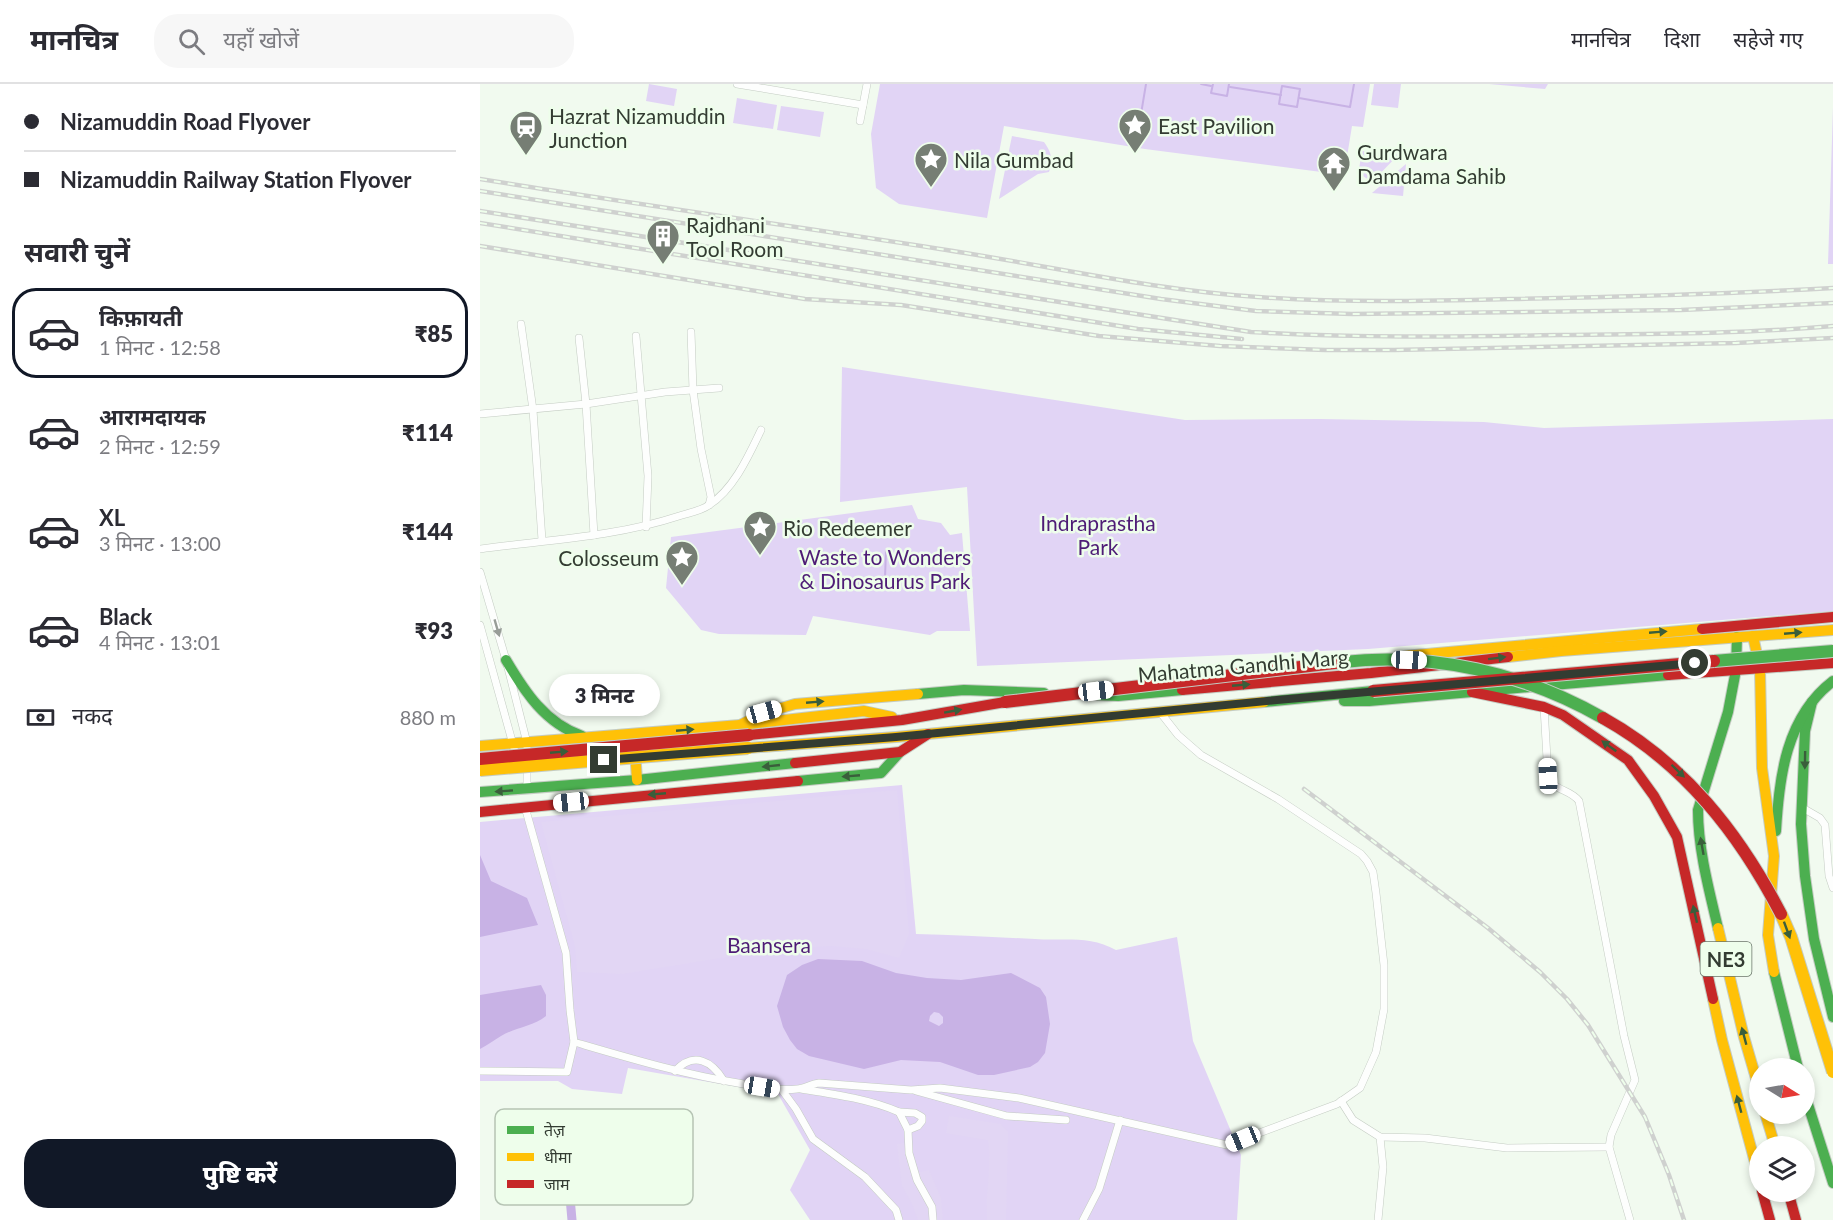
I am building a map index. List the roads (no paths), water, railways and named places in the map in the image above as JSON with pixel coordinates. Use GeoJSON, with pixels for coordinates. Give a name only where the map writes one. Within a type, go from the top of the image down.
{"type":"FeatureCollection","features":[{"type":"Feature","properties":{"kind":"main road"},"geometry":{"type":"LineString","coordinates":[[480,759],[813,730],[902,720],[1005,702],[1370,659],[1833,616]]}},
{"type":"Feature","properties":{"kind":"main road","name":"Mahatma Gandhi Marg"},"geometry":{"type":"LineString","coordinates":[[480,746],[740,725],[764,712],[795,704],[964,690],[1118,696],[1371,673],[1561,651],[1833,630]]}},
{"type":"Feature","properties":{"kind":"main road"},"geometry":{"type":"LineString","coordinates":[[1753,636],[1760,669]]}},
{"type":"Feature","properties":{"kind":"main road"},"geometry":{"type":"LineString","coordinates":[[1736,670],[1737,638]]}},
{"type":"Feature","properties":{"kind":"main road"},"geometry":{"type":"LineString","coordinates":[[1277,700],[1833,651]]}},
{"type":"Feature","properties":{"kind":"main road"},"geometry":{"type":"LineString","coordinates":[[1370,659],[1429,661],[1478,669],[1526,683],[1570,701],[1614,724],[1644,743],[1677,769],[1715,810],[1751,861],[1785,922],[1810,994],[1833,1072]]}},
{"type":"Feature","properties":{"kind":"main road"},"geometry":{"type":"LineString","coordinates":[[506,660],[524,689],[546,715],[574,734],[591,737]]}},
{"type":"Feature","properties":{"kind":"main road"},"geometry":{"type":"LineString","coordinates":[[1277,700],[1369,701],[1833,663]]}},
{"type":"Feature","properties":{"kind":"main road","name":"NE3"},"geometry":{"type":"LineString","coordinates":[[1760,669],[1762,768],[1774,856],[1768,935],[1772,964],[1796,1058]]}},
{"type":"Feature","properties":{"kind":"main road","name":"NE3"},"geometry":{"type":"LineString","coordinates":[[1736,670],[1728,712],[1698,810],[1698,824],[1709,890],[1750,1058]]}},
{"type":"Feature","properties":{"kind":"main road"},"geometry":{"type":"LineString","coordinates":[[1774,856],[1778,792],[1787,745],[1805,710],[1833,681]]}},
{"type":"Feature","properties":{"kind":"main road"},"geometry":{"type":"LineString","coordinates":[[1472,692],[1544,707],[1582,727],[1628,760],[1654,796],[1677,837],[1722,1040],[1749,1140]]}},
{"type":"Feature","properties":{"kind":"main road","name":"Mahatma Gandhi Marg"},"geometry":{"type":"LineString","coordinates":[[480,792],[638,780],[900,752],[928,733],[1277,700]]}},
{"type":"Feature","properties":{"kind":"main road"},"geometry":{"type":"LineString","coordinates":[[1812,702],[1805,731],[1801,807],[1805,876],[1814,939],[1833,1017]]}},
{"type":"Feature","properties":{"kind":"main road"},"geometry":{"type":"LineString","coordinates":[[740,725],[864,711],[902,720]]}},
{"type":"Feature","properties":{"kind":"main road"},"geometry":{"type":"LineString","coordinates":[[480,770],[928,733]]}},
{"type":"Feature","properties":{"kind":"main road"},"geometry":{"type":"LineString","coordinates":[[634,734],[638,780]]}},
{"type":"Feature","properties":{"kind":"main road"},"geometry":{"type":"LineString","coordinates":[[480,812],[881,773],[900,752]]}},
{"type":"Feature","properties":{"kind":"main road"},"geometry":{"type":"LineString","coordinates":[[1814,1124],[1833,1183]]}},
{"type":"Feature","properties":{"kind":"main road"},"geometry":{"type":"LineString","coordinates":[[1765,1202],[1770,1220]]}},
{"type":"Feature","properties":{"kind":"main road"},"geometry":{"type":"LineString","coordinates":[[1791,1202],[1796,1220]]}},
{"type":"Feature","properties":{"kind":"street"},"geometry":{"type":"LineString","coordinates":[[737,84],[773,87],[863,105]]}},
{"type":"Feature","properties":{"kind":"street"},"geometry":{"type":"LineString","coordinates":[[860,121],[867,84]]}},
{"type":"Feature","properties":{"kind":"street"},"geometry":{"type":"LineString","coordinates":[[521,324],[533,410],[542,540]]}},
{"type":"Feature","properties":{"kind":"street"},"geometry":{"type":"LineString","coordinates":[[691,332],[693,390],[701,449],[711,497],[709,506]]}},
{"type":"Feature","properties":{"kind":"street"},"geometry":{"type":"LineString","coordinates":[[636,336],[648,476],[646,527]]}},
{"type":"Feature","properties":{"kind":"street"},"geometry":{"type":"LineString","coordinates":[[579,338],[586,404],[594,535]]}},
{"type":"Feature","properties":{"kind":"street"},"geometry":{"type":"LineString","coordinates":[[480,414],[719,388]]}},
{"type":"Feature","properties":{"kind":"street"},"geometry":{"type":"LineString","coordinates":[[480,549],[646,527],[709,506],[728,487],[752,451],[762,430]]}},
{"type":"Feature","properties":{"kind":"street"},"geometry":{"type":"LineString","coordinates":[[480,572],[484,596],[506,660],[527,743],[528,789]]}},
{"type":"Feature","properties":{"kind":"street"},"geometry":{"type":"LineString","coordinates":[[480,625],[512,744],[528,789]]}},
{"type":"Feature","properties":{"kind":"street"},"geometry":{"type":"LineString","coordinates":[[1544,707],[1548,776],[1553,786],[1576,797],[1579,801],[1624,1036],[1635,1080],[1611,1135],[1609,1147],[1630,1220]]}},
{"type":"Feature","properties":{"kind":"street"},"geometry":{"type":"LineString","coordinates":[[801,1089],[807,1085],[819,1083],[911,1090],[940,1088],[1019,1098],[1227,1145],[1341,1101],[1360,1088],[1376,1052],[1384,1009],[1384,965],[1372,872],[1361,854],[1278,799],[1201,755],[1178,735],[1160,712]]}},
{"type":"Feature","properties":{"kind":"street"},"geometry":{"type":"LineString","coordinates":[[480,1071],[567,1072],[574,1042],[566,953],[525,807]]}},
{"type":"Feature","properties":{"kind":"street"},"geometry":{"type":"LineString","coordinates":[[1801,807],[1820,818],[1825,825],[1829,876],[1833,888]]}},
{"type":"Feature","properties":{"kind":"street"},"geometry":{"type":"LineString","coordinates":[[574,1042],[675,1071],[782,1090],[801,1089],[841,1095],[887,1106],[899,1112],[915,1113],[922,1117],[918,1126],[908,1130]]}},
{"type":"Feature","properties":{"kind":"street"},"geometry":{"type":"LineString","coordinates":[[675,1071],[681,1064],[691,1060],[709,1063],[716,1068],[724,1081]]}},
{"type":"Feature","properties":{"kind":"street"},"geometry":{"type":"LineString","coordinates":[[782,1090],[813,1139],[865,1177],[896,1210],[899,1220]]}},
{"type":"Feature","properties":{"kind":"street"},"geometry":{"type":"LineString","coordinates":[[911,1090],[1007,1116],[1066,1120]]}},
{"type":"Feature","properties":{"kind":"street"},"geometry":{"type":"LineString","coordinates":[[1341,1101],[1353,1119],[1380,1137],[1425,1138],[1507,1148],[1609,1147]]}},
{"type":"Feature","properties":{"kind":"street"},"geometry":{"type":"LineString","coordinates":[[899,1112],[908,1130],[909,1153],[917,1180],[932,1207],[933,1220]]}},
{"type":"Feature","properties":{"kind":"street"},"geometry":{"type":"LineString","coordinates":[[1083,1220],[1099,1190],[1120,1120]]}},
{"type":"Feature","properties":{"kind":"street"},"geometry":{"type":"LineString","coordinates":[[1378,1220],[1383,1167],[1380,1137]]}},
{"type":"Feature","properties":{"kind":"waterway"},"geometry":{"type":"LineString","coordinates":[[1138,132],[1146,84]]}},
{"type":"Feature","properties":{"kind":"waterway"},"geometry":{"type":"LineString","coordinates":[[1201,84],[1211,86]]}},
{"type":"Feature","properties":{"kind":"waterway"},"geometry":{"type":"LineString","coordinates":[[1213,84],[1211,93],[1227,96],[1229,84]]}},
{"type":"Feature","properties":{"kind":"waterway"},"geometry":{"type":"LineString","coordinates":[[1299,98],[1350,107],[1354,84]]}},
{"type":"Feature","properties":{"kind":"waterway"},"geometry":{"type":"LineString","coordinates":[[1282,86],[1300,89],[1297,107],[1279,104],[1282,86]]}},
{"type":"Feature","properties":{"kind":"waterway"},"geometry":{"type":"LineString","coordinates":[[1230,87],[1281,95]]}},
{"type":"Feature","properties":{"kind":"waterway"},"geometry":{"type":"LineString","coordinates":[[885,578],[886,550]]}},
{"type":"Feature","properties":{"kind":"waterway"},"geometry":{"type":"LineString","coordinates":[[571,1205],[572,1220]]}},
{"type":"Feature","properties":{"kind":"railway"},"geometry":{"type":"LineString","coordinates":[[480,179],[1218,294],[1353,301],[1672,295],[1833,288]]}},
{"type":"Feature","properties":{"kind":"railway"},"geometry":{"type":"LineString","coordinates":[[480,191],[1161,299],[1256,311],[1352,314],[1681,310],[1833,303]]}},
{"type":"Feature","properties":{"kind":"railway"},"geometry":{"type":"LineString","coordinates":[[480,211],[1251,332],[1367,336],[1483,336],[1697,333],[1833,326]]}},
{"type":"Feature","properties":{"kind":"railway"},"geometry":{"type":"LineString","coordinates":[[480,223],[1138,329],[1242,339]]}},
{"type":"Feature","properties":{"kind":"railway"},"geometry":{"type":"LineString","coordinates":[[480,246],[805,299],[901,305],[1099,336],[1220,346],[1394,350],[1736,343],[1833,338]]}},
{"type":"Feature","properties":{"kind":"railway"},"geometry":{"type":"LineString","coordinates":[[1304,789],[1488,928],[1540,972],[1567,999],[1588,1025],[1645,1117],[1669,1175],[1684,1220]]}},
{"type":"Feature","properties":{"kind":"place","name":"East Pavilion"},"geometry":{"type":"Point","coordinates":[1135,154]}},
{"type":"Feature","properties":{"kind":"place","name":"Hazrat Nizamuddin Junction"},"geometry":{"type":"Point","coordinates":[526,156]}},
{"type":"Feature","properties":{"kind":"place","name":"Nila Gumbad"},"geometry":{"type":"Point","coordinates":[931,188]}},
{"type":"Feature","properties":{"kind":"place","name":"Gurdwara Damdama Sahib"},"geometry":{"type":"Point","coordinates":[1334,192]}},
{"type":"Feature","properties":{"kind":"place","name":"Rajdhani Tool Room"},"geometry":{"type":"Point","coordinates":[663,265]}},
{"type":"Feature","properties":{"kind":"place","name":"Rio Redeemer"},"geometry":{"type":"Point","coordinates":[760,556]}},
{"type":"Feature","properties":{"kind":"place","name":"Colosseum"},"geometry":{"type":"Point","coordinates":[682,586]}},
{"type":"Feature","properties":{"kind":"park label","name":"Indraprastha Park"},"geometry":{"type":"Point","coordinates":[1098,534]}},
{"type":"Feature","properties":{"kind":"park label","name":"Waste to Wonders & Dinosaurus Park"},"geometry":{"type":"Point","coordinates":[885,568]}},
{"type":"Feature","properties":{"kind":"park label","name":"Baansera"},"geometry":{"type":"Point","coordinates":[769,944]}}]}
